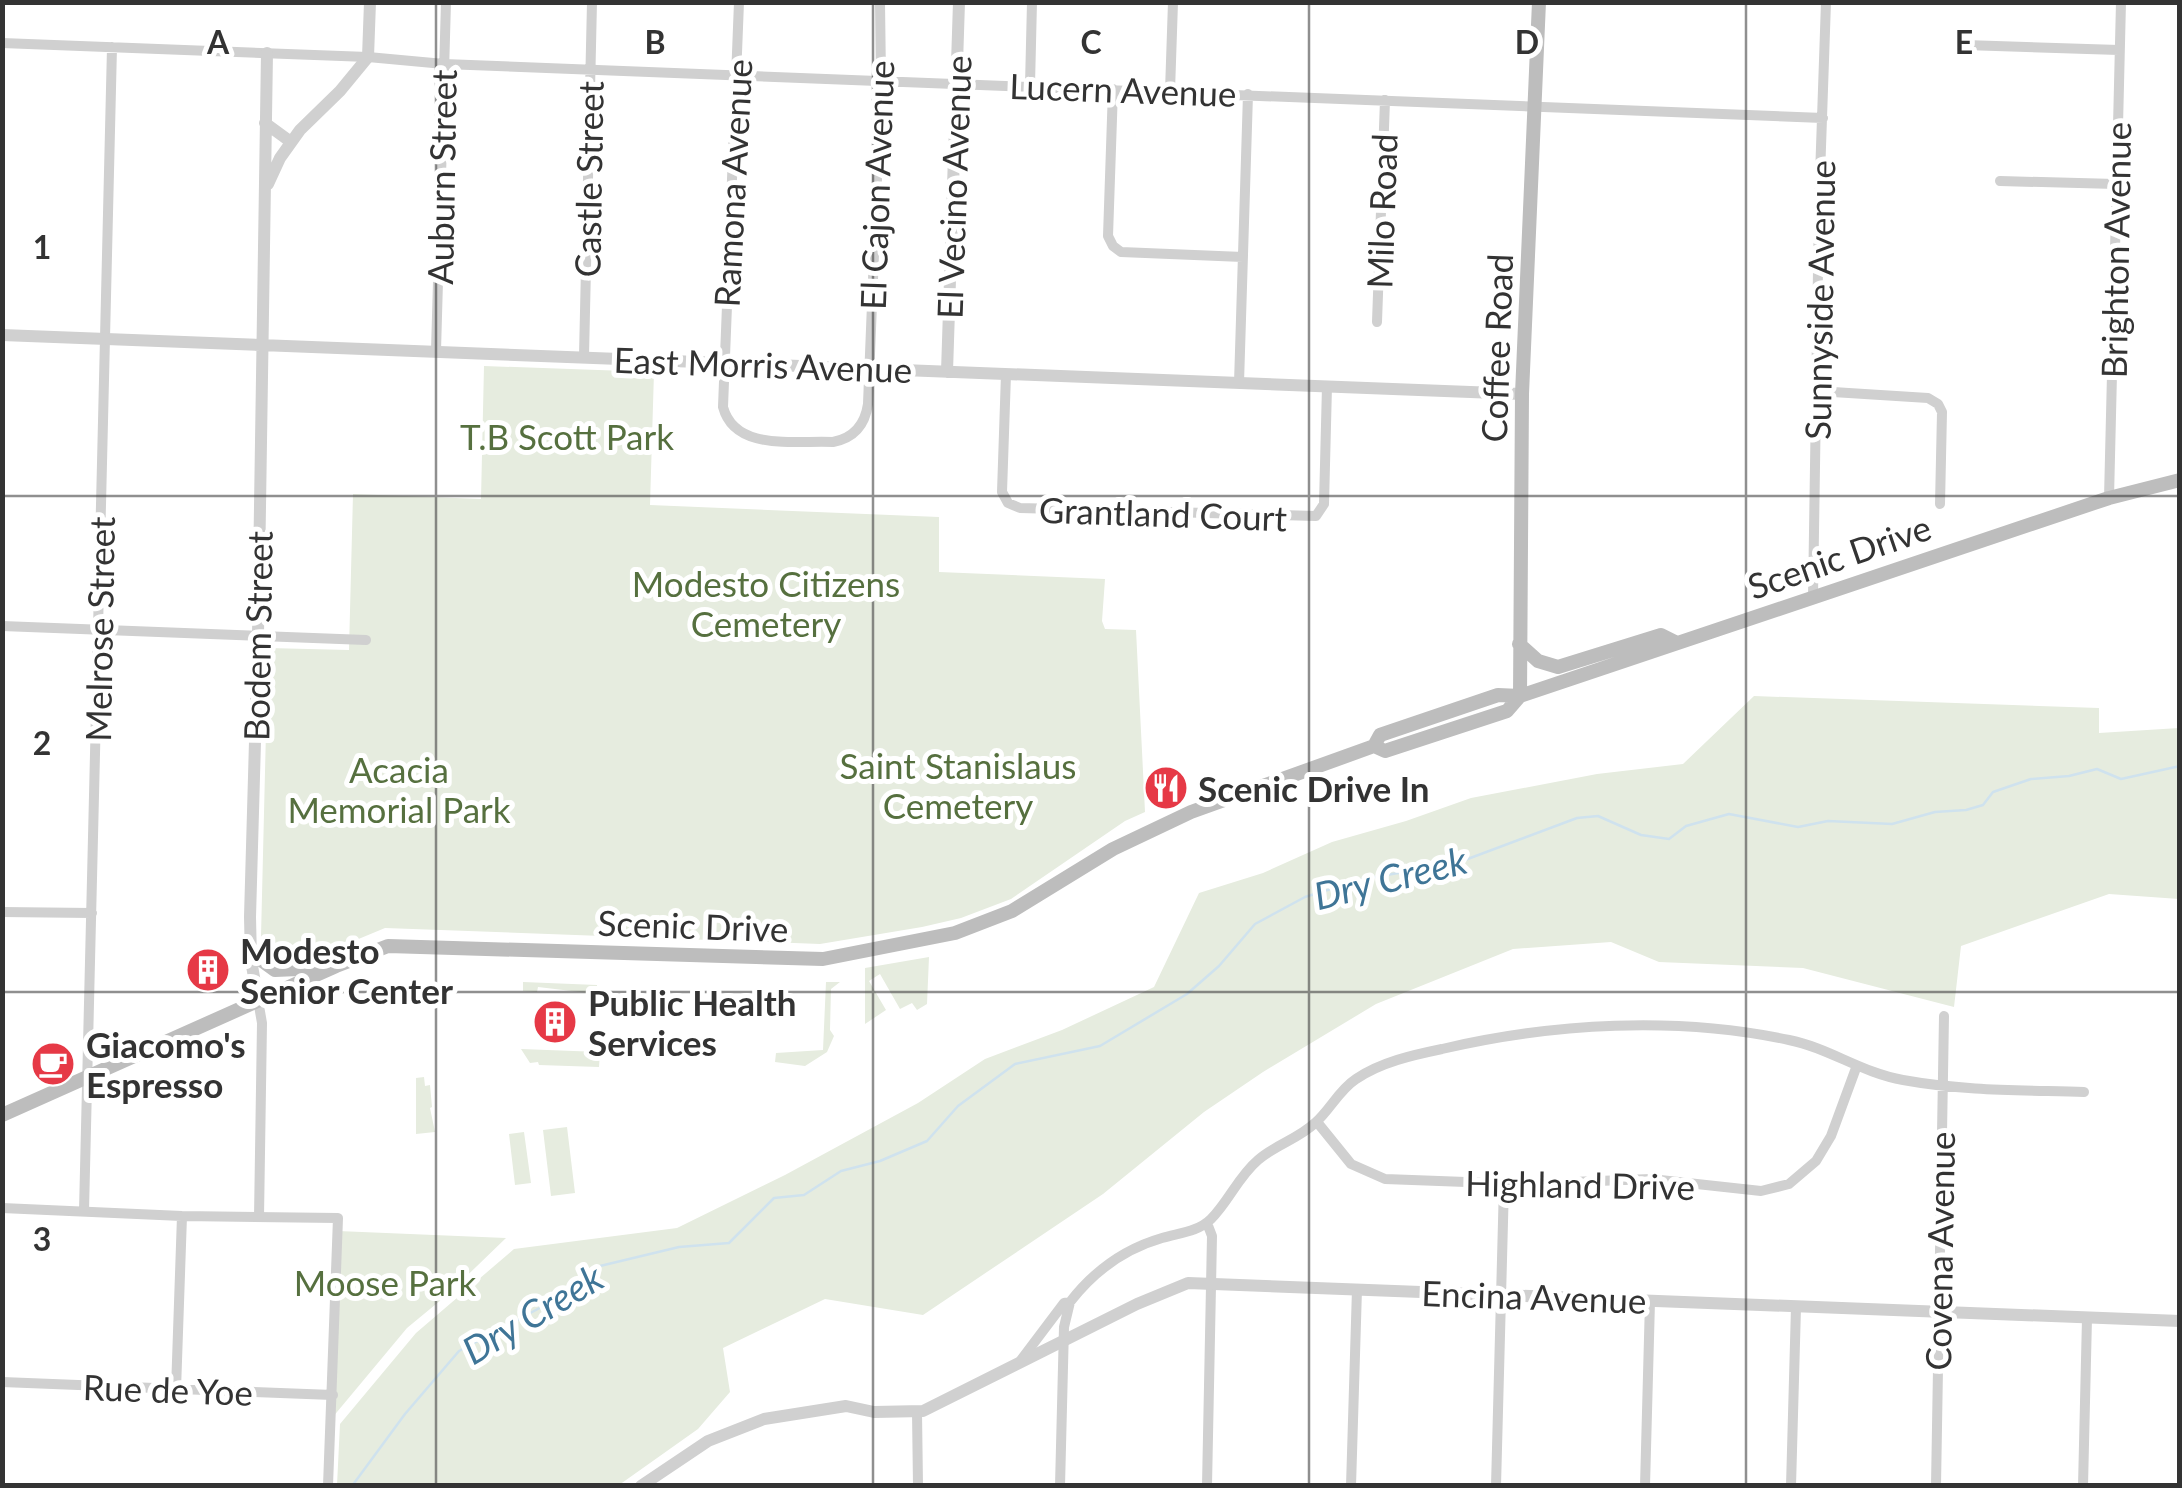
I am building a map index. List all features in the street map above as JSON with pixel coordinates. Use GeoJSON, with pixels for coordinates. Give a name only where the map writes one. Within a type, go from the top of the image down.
{"type":"FeatureCollection","features":[{"type":"Feature","properties":{"kind":"main road","name":"Coffee Road"},"geometry":{"type":"LineString","coordinates":[[1520,696],[1522,394],[1540,2]]}},
{"type":"Feature","properties":{"kind":"main road","name":"Scenic Drive"},"geometry":{"type":"LineString","coordinates":[[2,1115],[381,948],[405,944],[823,959],[955,933],[1030,902],[1114,849],[1190,812],[1374,746],[1385,751],[1507,711],[1520,696],[1813,597],[2109,498],[2180,480]]}},
{"type":"Feature","properties":{"kind":"main road"},"geometry":{"type":"LineString","coordinates":[[1519,644],[1538,661],[1558,668],[1661,635],[1677,643]]}},
{"type":"Feature","properties":{"kind":"main road"},"geometry":{"type":"LineString","coordinates":[[250,952],[270,968],[281,971],[336,966]]}},
{"type":"Feature","properties":{"kind":"street"},"geometry":{"type":"LineString","coordinates":[[266,193],[291,142],[368,57],[370,2]]}},
{"type":"Feature","properties":{"kind":"street","name":"Auburn Street"},"geometry":{"type":"LineString","coordinates":[[436,351],[446,2]]}},
{"type":"Feature","properties":{"kind":"street","name":"Castle Street"},"geometry":{"type":"LineString","coordinates":[[584,356],[592,2]]}},
{"type":"Feature","properties":{"kind":"street","name":"Ramona Avenue"},"geometry":{"type":"LineString","coordinates":[[739,2],[722,407],[735,430],[753,438],[833,442],[852,436],[863,423],[870,368]]}},
{"type":"Feature","properties":{"kind":"street","name":"El Cajon Avenue"},"geometry":{"type":"LineString","coordinates":[[870,368],[881,80],[880,2]]}},
{"type":"Feature","properties":{"kind":"street","name":"El Vecino Avenue"},"geometry":{"type":"LineString","coordinates":[[947,372],[958,2]]}},
{"type":"Feature","properties":{"kind":"street"},"geometry":{"type":"LineString","coordinates":[[1030,85],[1032,2]]}},
{"type":"Feature","properties":{"kind":"street"},"geometry":{"type":"LineString","coordinates":[[1170,91],[1174,2]]}},
{"type":"Feature","properties":{"kind":"street","name":"Sunnyside Avenue"},"geometry":{"type":"LineString","coordinates":[[1813,597],[1826,2]]}},
{"type":"Feature","properties":{"kind":"street","name":"Brighton Avenue"},"geometry":{"type":"LineString","coordinates":[[2109,498],[2121,2]]}},
{"type":"Feature","properties":{"kind":"street","name":"Lucern Avenue"},"geometry":{"type":"LineString","coordinates":[[2,42],[368,57],[444,64],[1823,118]]}},
{"type":"Feature","properties":{"kind":"street"},"geometry":{"type":"LineString","coordinates":[[1964,45],[2120,50]]}},
{"type":"Feature","properties":{"kind":"street","name":"Melrose Street"},"geometry":{"type":"LineString","coordinates":[[84,1210],[112,47]]}},
{"type":"Feature","properties":{"kind":"street","name":"Bodem Street"},"geometry":{"type":"LineString","coordinates":[[258,1217],[262,1023],[250,952],[267,53]]}},
{"type":"Feature","properties":{"kind":"street"},"geometry":{"type":"LineString","coordinates":[[1112,88],[1108,236],[1112,246],[1121,252],[1243,256]]}},
{"type":"Feature","properties":{"kind":"street"},"geometry":{"type":"LineString","coordinates":[[1239,383],[1248,94]]}},
{"type":"Feature","properties":{"kind":"street","name":"Milo Road"},"geometry":{"type":"LineString","coordinates":[[1377,322],[1385,100]]}},
{"type":"Feature","properties":{"kind":"street"},"geometry":{"type":"LineString","coordinates":[[264,123],[291,142]]}},
{"type":"Feature","properties":{"kind":"street"},"geometry":{"type":"LineString","coordinates":[[2000,181],[2116,184]]}},
{"type":"Feature","properties":{"kind":"street","name":"East Morris Avenue"},"geometry":{"type":"LineString","coordinates":[[2,335],[1522,394]]}},
{"type":"Feature","properties":{"kind":"street","name":"Grantland Court"},"geometry":{"type":"LineString","coordinates":[[1006,374],[1002,492],[1008,503],[1020,508],[1316,516],[1324,504],[1327,386]]}},
{"type":"Feature","properties":{"kind":"street"},"geometry":{"type":"LineString","coordinates":[[1817,391],[1928,398],[1938,404],[1942,412],[1940,504]]}},
{"type":"Feature","properties":{"kind":"street"},"geometry":{"type":"LineString","coordinates":[[2,626],[366,640]]}},
{"type":"Feature","properties":{"kind":"street"},"geometry":{"type":"LineString","coordinates":[[2,912],[92,913]]}},
{"type":"Feature","properties":{"kind":"street","name":"Covena Avenue"},"geometry":{"type":"LineString","coordinates":[[1936,1486],[1944,1016]]}},
{"type":"Feature","properties":{"kind":"street"},"geometry":{"type":"LineString","coordinates":[[1019,1362],[1064,1304],[1095,1274],[1125,1253],[1207,1223],[1259,1159],[1316,1122],[1352,1082],[1382,1066],[1466,1043],[1555,1030],[1641,1026],[1736,1032],[1799,1042],[1856,1068],[1897,1080],[1942,1086],[2084,1092]]}},
{"type":"Feature","properties":{"kind":"street","name":"Highland Drive"},"geometry":{"type":"LineString","coordinates":[[1316,1122],[1351,1164],[1376,1177],[1504,1184],[1686,1181],[1754,1192],[1783,1186],[1802,1175],[1822,1152],[1856,1068]]}},
{"type":"Feature","properties":{"kind":"street"},"geometry":{"type":"LineString","coordinates":[[1496,1486],[1504,1184]]}},
{"type":"Feature","properties":{"kind":"street"},"geometry":{"type":"LineString","coordinates":[[2,1208],[338,1218],[328,1486]]}},
{"type":"Feature","properties":{"kind":"street"},"geometry":{"type":"LineString","coordinates":[[176,1390],[182,1216]]}},
{"type":"Feature","properties":{"kind":"street"},"geometry":{"type":"LineString","coordinates":[[1206,1486],[1212,1235],[1207,1223]]}},
{"type":"Feature","properties":{"kind":"street","name":"Encina Avenue"},"geometry":{"type":"LineString","coordinates":[[917,1412],[1177,1285],[1210,1283],[2180,1322]]}},
{"type":"Feature","properties":{"kind":"street"},"geometry":{"type":"LineString","coordinates":[[1351,1486],[1357,1289]]}},
{"type":"Feature","properties":{"kind":"street"},"geometry":{"type":"LineString","coordinates":[[1645,1486],[1650,1301]]}},
{"type":"Feature","properties":{"kind":"street"},"geometry":{"type":"LineString","coordinates":[[1060,1486],[1064,1340],[1070,1302]]}},
{"type":"Feature","properties":{"kind":"street"},"geometry":{"type":"LineString","coordinates":[[1791,1486],[1796,1306]]}},
{"type":"Feature","properties":{"kind":"street"},"geometry":{"type":"LineString","coordinates":[[2083,1486],[2088,1318]]}},
{"type":"Feature","properties":{"kind":"street","name":"Rue de Yoe"},"geometry":{"type":"LineString","coordinates":[[2,1382],[333,1395]]}},
{"type":"Feature","properties":{"kind":"street"},"geometry":{"type":"LineString","coordinates":[[641,1486],[688,1452],[737,1428],[764,1419],[846,1406],[874,1412],[917,1412],[918,1486]]}},
{"type":"Feature","properties":{"kind":"green space"},"geometry":{"type":"Polygon","coordinates":[[[484,366],[654,372],[650,505],[939,517],[939,572],[1105,579],[1105,629],[1136,630],[1145,812],[1125,821],[1011,899],[961,918],[922,927],[820,944],[385,928],[296,965],[280,966],[271,961],[261,937],[268,648],[349,650],[353,494],[481,499],[484,366]]]}},
{"type":"Feature","properties":{"kind":"green space"},"geometry":{"type":"Polygon","coordinates":[[[1754,696],[2099,708],[2099,733],[2179,728],[2179,899],[2109,894],[1961,946],[1954,1007],[1803,968],[1659,962],[1611,942],[1513,949],[1376,1004],[1263,1072],[1204,1112],[1103,1194],[923,1315],[825,1299],[723,1348],[730,1392],[698,1429],[619,1485],[337,1485],[340,1424],[416,1333],[514,1249],[677,1228],[918,1103],[985,1059],[1062,1030],[1154,987],[1199,893],[1263,873],[1332,842],[1471,798],[1597,774],[1683,764],[1754,696]]]}},
{"type":"Feature","properties":{"kind":"green space"},"geometry":{"type":"Polygon","coordinates":[[[929,957],[927,1004],[917,1010],[912,1003],[900,1009],[880,974],[869,981],[886,1010],[865,1024],[865,968],[929,957]]]}},
{"type":"Feature","properties":{"kind":"green space"},"geometry":{"type":"Polygon","coordinates":[[[523,982],[597,985],[597,994],[538,987],[537,992],[523,991],[523,982]]]}},
{"type":"Feature","properties":{"kind":"green space"},"geometry":{"type":"Polygon","coordinates":[[[826,982],[840,982],[831,989],[830,1030],[834,1036],[827,1052],[805,1066],[775,1062],[776,1053],[823,1050],[826,982]]]}},
{"type":"Feature","properties":{"kind":"green space"},"geometry":{"type":"Polygon","coordinates":[[[521,1049],[600,1052],[599,1067],[530,1063],[521,1049]]]}},
{"type":"Feature","properties":{"kind":"green space"},"geometry":{"type":"Polygon","coordinates":[[[424,1077],[425,1086],[430,1085],[435,1132],[416,1134],[416,1078],[424,1077]]]}},
{"type":"Feature","properties":{"kind":"green space"},"geometry":{"type":"Polygon","coordinates":[[[567,1127],[575,1193],[551,1196],[543,1130],[567,1127]]]}},
{"type":"Feature","properties":{"kind":"green space"},"geometry":{"type":"Polygon","coordinates":[[[524,1132],[531,1183],[515,1185],[509,1134],[524,1132]]]}},
{"type":"Feature","properties":{"kind":"green space","name":"Moose Park"},"geometry":{"type":"Polygon","coordinates":[[[338,1231],[506,1238],[407,1328],[332,1418],[338,1231]]]}},
{"type":"Feature","properties":{"kind":"waterway","name":"Dry Creek"},"geometry":{"type":"LineString","coordinates":[[352,1486],[405,1414],[459,1351],[579,1287],[600,1266],[679,1247],[729,1243],[774,1198],[804,1195],[841,1171],[880,1161],[927,1141],[958,1106],[1015,1064],[1100,1046],[1187,994],[1219,966],[1255,924],[1305,897],[1363,879],[1457,863],[1577,818],[1598,816],[1641,835],[1669,839],[1686,826],[1729,814],[1798,827],[1828,821],[1892,824],[1983,805],[1993,792],[2031,779],[2097,769],[2121,779],[2180,766]]}},
{"type":"Feature","properties":{"kind":"place","name":"Scenic Drive In"},"geometry":{"type":"Point","coordinates":[1166,788]}},
{"type":"Feature","properties":{"kind":"place","name":"Modesto Senior Center"},"geometry":{"type":"Point","coordinates":[208,970]}},
{"type":"Feature","properties":{"kind":"place","name":"Public Health Services"},"geometry":{"type":"Point","coordinates":[555,1022]}},
{"type":"Feature","properties":{"kind":"place","name":"Giacomo's Espresso"},"geometry":{"type":"Point","coordinates":[53,1064]}},
{"type":"Feature","properties":{"kind":"park label","name":"T.B Scott Park"},"geometry":{"type":"Point","coordinates":[567,436]}},
{"type":"Feature","properties":{"kind":"park label","name":"Modesto Citizens Cemetery"},"geometry":{"type":"Point","coordinates":[766,603]}},
{"type":"Feature","properties":{"kind":"park label","name":"Saint Stanislaus Cemetery"},"geometry":{"type":"Point","coordinates":[958,785]}},
{"type":"Feature","properties":{"kind":"park label","name":"Acacia Memorial Park"},"geometry":{"type":"Point","coordinates":[399,789]}}]}
